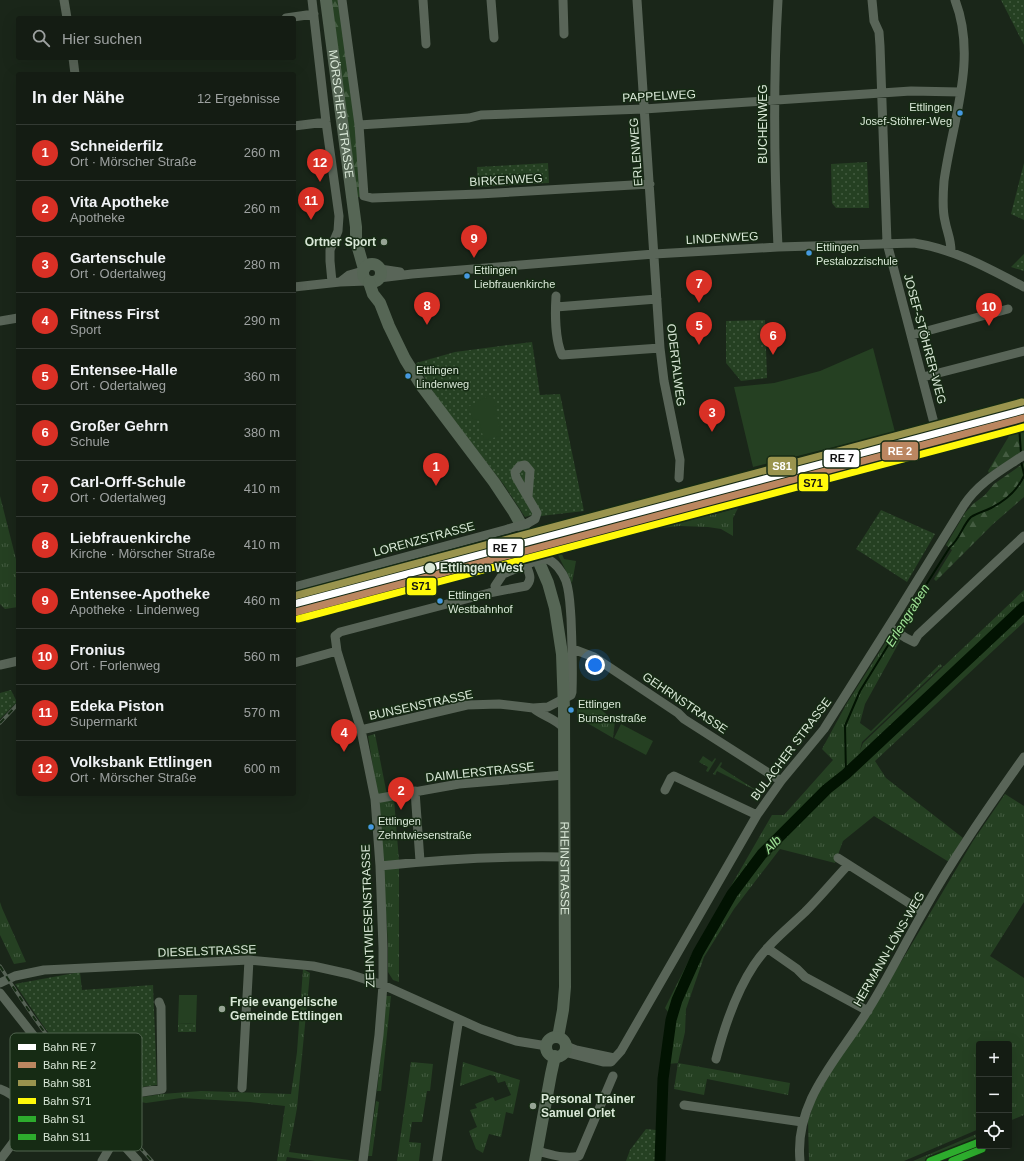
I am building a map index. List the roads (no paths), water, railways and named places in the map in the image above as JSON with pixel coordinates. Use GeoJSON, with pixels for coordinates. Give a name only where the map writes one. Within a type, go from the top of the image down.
{"type":"FeatureCollection","features":[{"type":"Feature","properties":{"kind":"main road","name":"MÖRSCHER STRASSE"},"geometry":{"type":"LineString","coordinates":[[326,0],[356,227],[356,242],[371,274],[373,294],[380,303],[405,359],[423,388],[494,482],[514,512]]}},
{"type":"Feature","properties":{"kind":"main road","name":"RHEINSTRASSE"},"geometry":{"type":"LineString","coordinates":[[514,512],[528,537],[548,583],[555,608],[562,654],[564,698],[565,987],[561,1048],[550,1074],[536,1156]]}},
{"type":"Feature","properties":{"kind":"main road"},"geometry":{"type":"LineString","coordinates":[[547,1046],[549,1040],[555,1037],[561,1048]]}},
{"type":"Feature","properties":{"kind":"street"},"geometry":{"type":"LineString","coordinates":[[64,0],[67,16]]}},
{"type":"Feature","properties":{"kind":"street","name":"MÖRSCHER STRASSE"},"geometry":{"type":"LineString","coordinates":[[312,0],[326,122],[339,216],[339,226],[329,256],[336,282]]}},
{"type":"Feature","properties":{"kind":"street","name":"MÖRSCHER STRASSE"},"geometry":{"type":"LineString","coordinates":[[342,0],[359,124],[364,196]]}},
{"type":"Feature","properties":{"kind":"street"},"geometry":{"type":"LineString","coordinates":[[423,0],[426,44]]}},
{"type":"Feature","properties":{"kind":"street"},"geometry":{"type":"LineString","coordinates":[[491,0],[494,38]]}},
{"type":"Feature","properties":{"kind":"street"},"geometry":{"type":"LineString","coordinates":[[563,0],[564,34]]}},
{"type":"Feature","properties":{"kind":"street","name":"ERLENWEG"},"geometry":{"type":"LineString","coordinates":[[637,0],[654,254]]}},
{"type":"Feature","properties":{"kind":"street","name":"BUCHENWEG"},"geometry":{"type":"LineString","coordinates":[[778,0],[775,101],[775,188],[778,247]]}},
{"type":"Feature","properties":{"kind":"street","name":"JOSEF-STÖHRER-WEG"},"geometry":{"type":"LineString","coordinates":[[872,0],[874,21],[879,32],[887,243],[934,423]]}},
{"type":"Feature","properties":{"kind":"street"},"geometry":{"type":"LineString","coordinates":[[951,251],[951,240],[944,221],[944,182],[960,92],[964,53],[962,28],[955,0]]}},
{"type":"Feature","properties":{"kind":"street"},"geometry":{"type":"LineString","coordinates":[[296,17],[314,14]]}},
{"type":"Feature","properties":{"kind":"street"},"geometry":{"type":"LineString","coordinates":[[73,60],[76,72]]}},
{"type":"Feature","properties":{"kind":"street","name":"PAPPELWEG"},"geometry":{"type":"LineString","coordinates":[[359,124],[469,118],[481,115],[644,109],[911,91],[960,92]]}},
{"type":"Feature","properties":{"kind":"street"},"geometry":{"type":"LineString","coordinates":[[296,126],[326,122]]}},
{"type":"Feature","properties":{"kind":"street","name":"BIRKENWEG"},"geometry":{"type":"LineString","coordinates":[[364,196],[372,198],[410,197],[650,184]]}},
{"type":"Feature","properties":{"kind":"street","name":"LINDENWEG"},"geometry":{"type":"LineString","coordinates":[[336,282],[349,275],[412,274],[654,254],[778,247],[914,243],[951,251],[1024,287]]}},
{"type":"Feature","properties":{"kind":"street","name":"ODERTALWEG"},"geometry":{"type":"LineString","coordinates":[[654,254],[660,348],[664,381],[680,460],[679,478]]}},
{"type":"Feature","properties":{"kind":"street"},"geometry":{"type":"LineString","coordinates":[[296,287],[336,282]]}},
{"type":"Feature","properties":{"kind":"street"},"geometry":{"type":"LineString","coordinates":[[556,296],[559,348],[562,355],[660,348]]}},
{"type":"Feature","properties":{"kind":"street"},"geometry":{"type":"LineString","coordinates":[[556,307],[657,300]]}},
{"type":"Feature","properties":{"kind":"street"},"geometry":{"type":"LineString","coordinates":[[912,335],[1008,309]]}},
{"type":"Feature","properties":{"kind":"street"},"geometry":{"type":"LineString","coordinates":[[0,321],[16,318]]}},
{"type":"Feature","properties":{"kind":"street"},"geometry":{"type":"LineString","coordinates":[[923,377],[1024,350]]}},
{"type":"Feature","properties":{"kind":"street","name":"BULACHER STRASSE"},"geometry":{"type":"LineString","coordinates":[[561,1048],[603,1062],[611,1062],[621,1051],[757,815],[824,729],[894,631],[969,498],[983,483],[1020,457]]}},
{"type":"Feature","properties":{"kind":"street","name":"LORENZSTRASSE"},"geometry":{"type":"LineString","coordinates":[[296,586],[528,523],[535,519],[537,513],[528,497]]}},
{"type":"Feature","properties":{"kind":"street"},"geometry":{"type":"LineString","coordinates":[[894,631],[914,642],[924,630],[1024,536]]}},
{"type":"Feature","properties":{"kind":"street","name":"RHEINSTRASSE"},"geometry":{"type":"LineString","coordinates":[[498,591],[495,586],[501,576],[507,572],[542,558],[552,561],[566,581],[570,598],[573,649],[572,692],[568,697],[564,698]]}},
{"type":"Feature","properties":{"kind":"street"},"geometry":{"type":"LineString","coordinates":[[296,662],[337,651],[335,636],[340,632],[498,591],[526,586],[530,583],[531,579],[528,564]]}},
{"type":"Feature","properties":{"kind":"street","name":"GEHRNSTRASSE"},"geometry":{"type":"LineString","coordinates":[[573,649],[594,657],[678,713],[684,719],[782,781]]}},
{"type":"Feature","properties":{"kind":"street","name":"ZEHNTWIESENSTRASSE"},"geometry":{"type":"LineString","coordinates":[[337,651],[361,730],[375,799],[380,866],[383,985],[379,1035],[363,1161]]}},
{"type":"Feature","properties":{"kind":"street"},"geometry":{"type":"LineString","coordinates":[[0,666],[16,662]]}},
{"type":"Feature","properties":{"kind":"street","name":"BUNSENSTRASSE"},"geometry":{"type":"LineString","coordinates":[[361,730],[467,705],[499,704],[534,708],[552,705],[564,698]]}},
{"type":"Feature","properties":{"kind":"street","name":"BUNSENSTRASSE"},"geometry":{"type":"LineString","coordinates":[[534,708],[538,712],[552,718],[564,728]]}},
{"type":"Feature","properties":{"kind":"street","name":"HERMANN-LÖNS-WEG"},"geometry":{"type":"LineString","coordinates":[[800,1161],[799,1150],[802,1122],[821,1079],[868,1011],[923,912],[966,839],[1024,757]]}},
{"type":"Feature","properties":{"kind":"street","name":"DAIMLERSTRASSE"},"geometry":{"type":"LineString","coordinates":[[375,799],[459,784],[564,775]]}},
{"type":"Feature","properties":{"kind":"street"},"geometry":{"type":"LineString","coordinates":[[665,790],[671,778],[674,776],[757,815]]}},
{"type":"Feature","properties":{"kind":"street"},"geometry":{"type":"LineString","coordinates":[[415,791],[420,861]]}},
{"type":"Feature","properties":{"kind":"street"},"geometry":{"type":"LineString","coordinates":[[380,866],[420,861],[509,856],[565,857]]}},
{"type":"Feature","properties":{"kind":"street"},"geometry":{"type":"LineString","coordinates":[[838,858],[923,912]]}},
{"type":"Feature","properties":{"kind":"street"},"geometry":{"type":"LineString","coordinates":[[716,1059],[728,1018],[743,985],[754,966],[767,948],[805,912],[848,865]]}},
{"type":"Feature","properties":{"kind":"street"},"geometry":{"type":"LineString","coordinates":[[767,948],[797,969],[805,977],[868,1011]]}},
{"type":"Feature","properties":{"kind":"street"},"geometry":{"type":"LineString","coordinates":[[242,1088],[249,960]]}},
{"type":"Feature","properties":{"kind":"street","name":"DIESELSTRASSE"},"geometry":{"type":"LineString","coordinates":[[0,983],[15,976],[44,970],[249,960],[313,966],[349,974],[383,985],[481,1029],[516,1041],[547,1046]]}},
{"type":"Feature","properties":{"kind":"street"},"geometry":{"type":"LineString","coordinates":[[0,993],[32,1033]]}},
{"type":"Feature","properties":{"kind":"street"},"geometry":{"type":"LineString","coordinates":[[142,1092],[162,1089],[161,1007],[159,1002]]}},
{"type":"Feature","properties":{"kind":"street"},"geometry":{"type":"LineString","coordinates":[[437,1161],[458,1024]]}},
{"type":"Feature","properties":{"kind":"street"},"geometry":{"type":"LineString","coordinates":[[536,1156],[574,1158],[579,1156],[613,1076]]}},
{"type":"Feature","properties":{"kind":"street"},"geometry":{"type":"LineString","coordinates":[[0,1089],[10,1094]]}},
{"type":"Feature","properties":{"kind":"street"},"geometry":{"type":"LineString","coordinates":[[684,1105],[802,1122]]}},
{"type":"Feature","properties":{"kind":"street"},"geometry":{"type":"LineString","coordinates":[[0,1160],[10,1147]]}},
{"type":"Feature","properties":{"kind":"street"},"geometry":{"type":"LineString","coordinates":[[102,1161],[108,1151]]}},
{"type":"Feature","properties":{"kind":"street"},"geometry":{"type":"LineString","coordinates":[[129,1151],[138,1161]]}},
{"type":"Feature","properties":{"kind":"waterway"},"geometry":{"type":"LineString","coordinates":[[1021,453],[1019,426],[1024,418]]}},
{"type":"Feature","properties":{"kind":"waterway"},"geometry":{"type":"LineString","coordinates":[[1021,461],[1024,474]]}},
{"type":"Feature","properties":{"kind":"waterway","name":"Erlengraben"},"geometry":{"type":"LineString","coordinates":[[898,629],[950,547],[971,517],[1006,499],[1018,486],[1024,476]]}},
{"type":"Feature","properties":{"kind":"waterway","name":"Alb"},"geometry":{"type":"LineString","coordinates":[[660,1161],[663,1079],[671,1020],[677,1000],[698,953],[732,894],[762,854],[827,789],[846,774],[1024,607]]}},
{"type":"Feature","properties":{"kind":"waterway","name":"Erlengraben"},"geometry":{"type":"LineString","coordinates":[[846,774],[845,726],[860,691],[895,634]]}},
{"type":"Feature","properties":{"kind":"railway"},"geometry":{"type":"LineString","coordinates":[[0,723],[16,706]]}},
{"type":"Feature","properties":{"kind":"railway"},"geometry":{"type":"LineString","coordinates":[[0,966],[45,1033]]}},
{"type":"Feature","properties":{"kind":"railway"},"geometry":{"type":"LineString","coordinates":[[142,1150],[152,1161]]}},
{"type":"Feature","properties":{"kind":"rail line","name":"S81"},"geometry":{"type":"LineString","coordinates":[[296,595],[1022,402]]}},
{"type":"Feature","properties":{"kind":"rail line","name":"S71"},"geometry":{"type":"LineString","coordinates":[[298,619],[1024,427]]}},
{"type":"Feature","properties":{"kind":"rail line","name":"S1"},"geometry":{"type":"LineString","coordinates":[[930,1161],[976,1143]]}},
{"type":"Feature","properties":{"kind":"rail line","name":"S11"},"geometry":{"type":"LineString","coordinates":[[952,1161],[982,1149]]}},
{"type":"Feature","properties":{"kind":"place","name":"Ettlingen Josef-Stöhrer-Weg"},"geometry":{"type":"Point","coordinates":[960,113]}},
{"type":"Feature","properties":{"kind":"place","name":"Volksbank Ettlingen"},"geometry":{"type":"Point","coordinates":[320,182]}},
{"type":"Feature","properties":{"kind":"place","name":"Edeka Piston"},"geometry":{"type":"Point","coordinates":[311,220]}},
{"type":"Feature","properties":{"kind":"place","name":"Ortner Sport"},"geometry":{"type":"Point","coordinates":[384,242]}},
{"type":"Feature","properties":{"kind":"place","name":"Ettlingen Pestalozzischule"},"geometry":{"type":"Point","coordinates":[809,253]}},
{"type":"Feature","properties":{"kind":"place","name":"Entensee-Apotheke"},"geometry":{"type":"Point","coordinates":[474,258]}},
{"type":"Feature","properties":{"kind":"place","name":"Ettlingen Liebfrauenkirche"},"geometry":{"type":"Point","coordinates":[467,276]}},
{"type":"Feature","properties":{"kind":"place","name":"Carl-Orff-Schule"},"geometry":{"type":"Point","coordinates":[699,303]}},
{"type":"Feature","properties":{"kind":"place","name":"Liebfrauenkirche"},"geometry":{"type":"Point","coordinates":[427,325]}},
{"type":"Feature","properties":{"kind":"place","name":"Fronius"},"geometry":{"type":"Point","coordinates":[989,326]}},
{"type":"Feature","properties":{"kind":"place","name":"Entensee-Halle"},"geometry":{"type":"Point","coordinates":[699,345]}},
{"type":"Feature","properties":{"kind":"place","name":"Großer Gehrn"},"geometry":{"type":"Point","coordinates":[773,355]}},
{"type":"Feature","properties":{"kind":"place","name":"Ettlingen Lindenweg"},"geometry":{"type":"Point","coordinates":[408,376]}},
{"type":"Feature","properties":{"kind":"place","name":"Gartenschule"},"geometry":{"type":"Point","coordinates":[712,432]}},
{"type":"Feature","properties":{"kind":"place","name":"Schneiderfilz"},"geometry":{"type":"Point","coordinates":[436,486]}},
{"type":"Feature","properties":{"kind":"place","name":"Ettlingen West"},"geometry":{"type":"Point","coordinates":[430,568]}},
{"type":"Feature","properties":{"kind":"place","name":"Ettlingen Westbahnhof"},"geometry":{"type":"Point","coordinates":[440,601]}},
{"type":"Feature","properties":{"kind":"place","name":"Ettlingen Bunsenstraße"},"geometry":{"type":"Point","coordinates":[571,710]}},
{"type":"Feature","properties":{"kind":"place","name":"Fitness First"},"geometry":{"type":"Point","coordinates":[344,752]}},
{"type":"Feature","properties":{"kind":"place","name":"Vita Apotheke"},"geometry":{"type":"Point","coordinates":[401,810]}},
{"type":"Feature","properties":{"kind":"place","name":"Ettlingen Zehntwiesenstraße"},"geometry":{"type":"Point","coordinates":[371,827]}},
{"type":"Feature","properties":{"kind":"place","name":"Freie evangelische Gemeinde Ettlingen"},"geometry":{"type":"Point","coordinates":[222,1009]}},
{"type":"Feature","properties":{"kind":"place","name":"Personal Trainer Samuel Orlet"},"geometry":{"type":"Point","coordinates":[533,1106]}}]}
